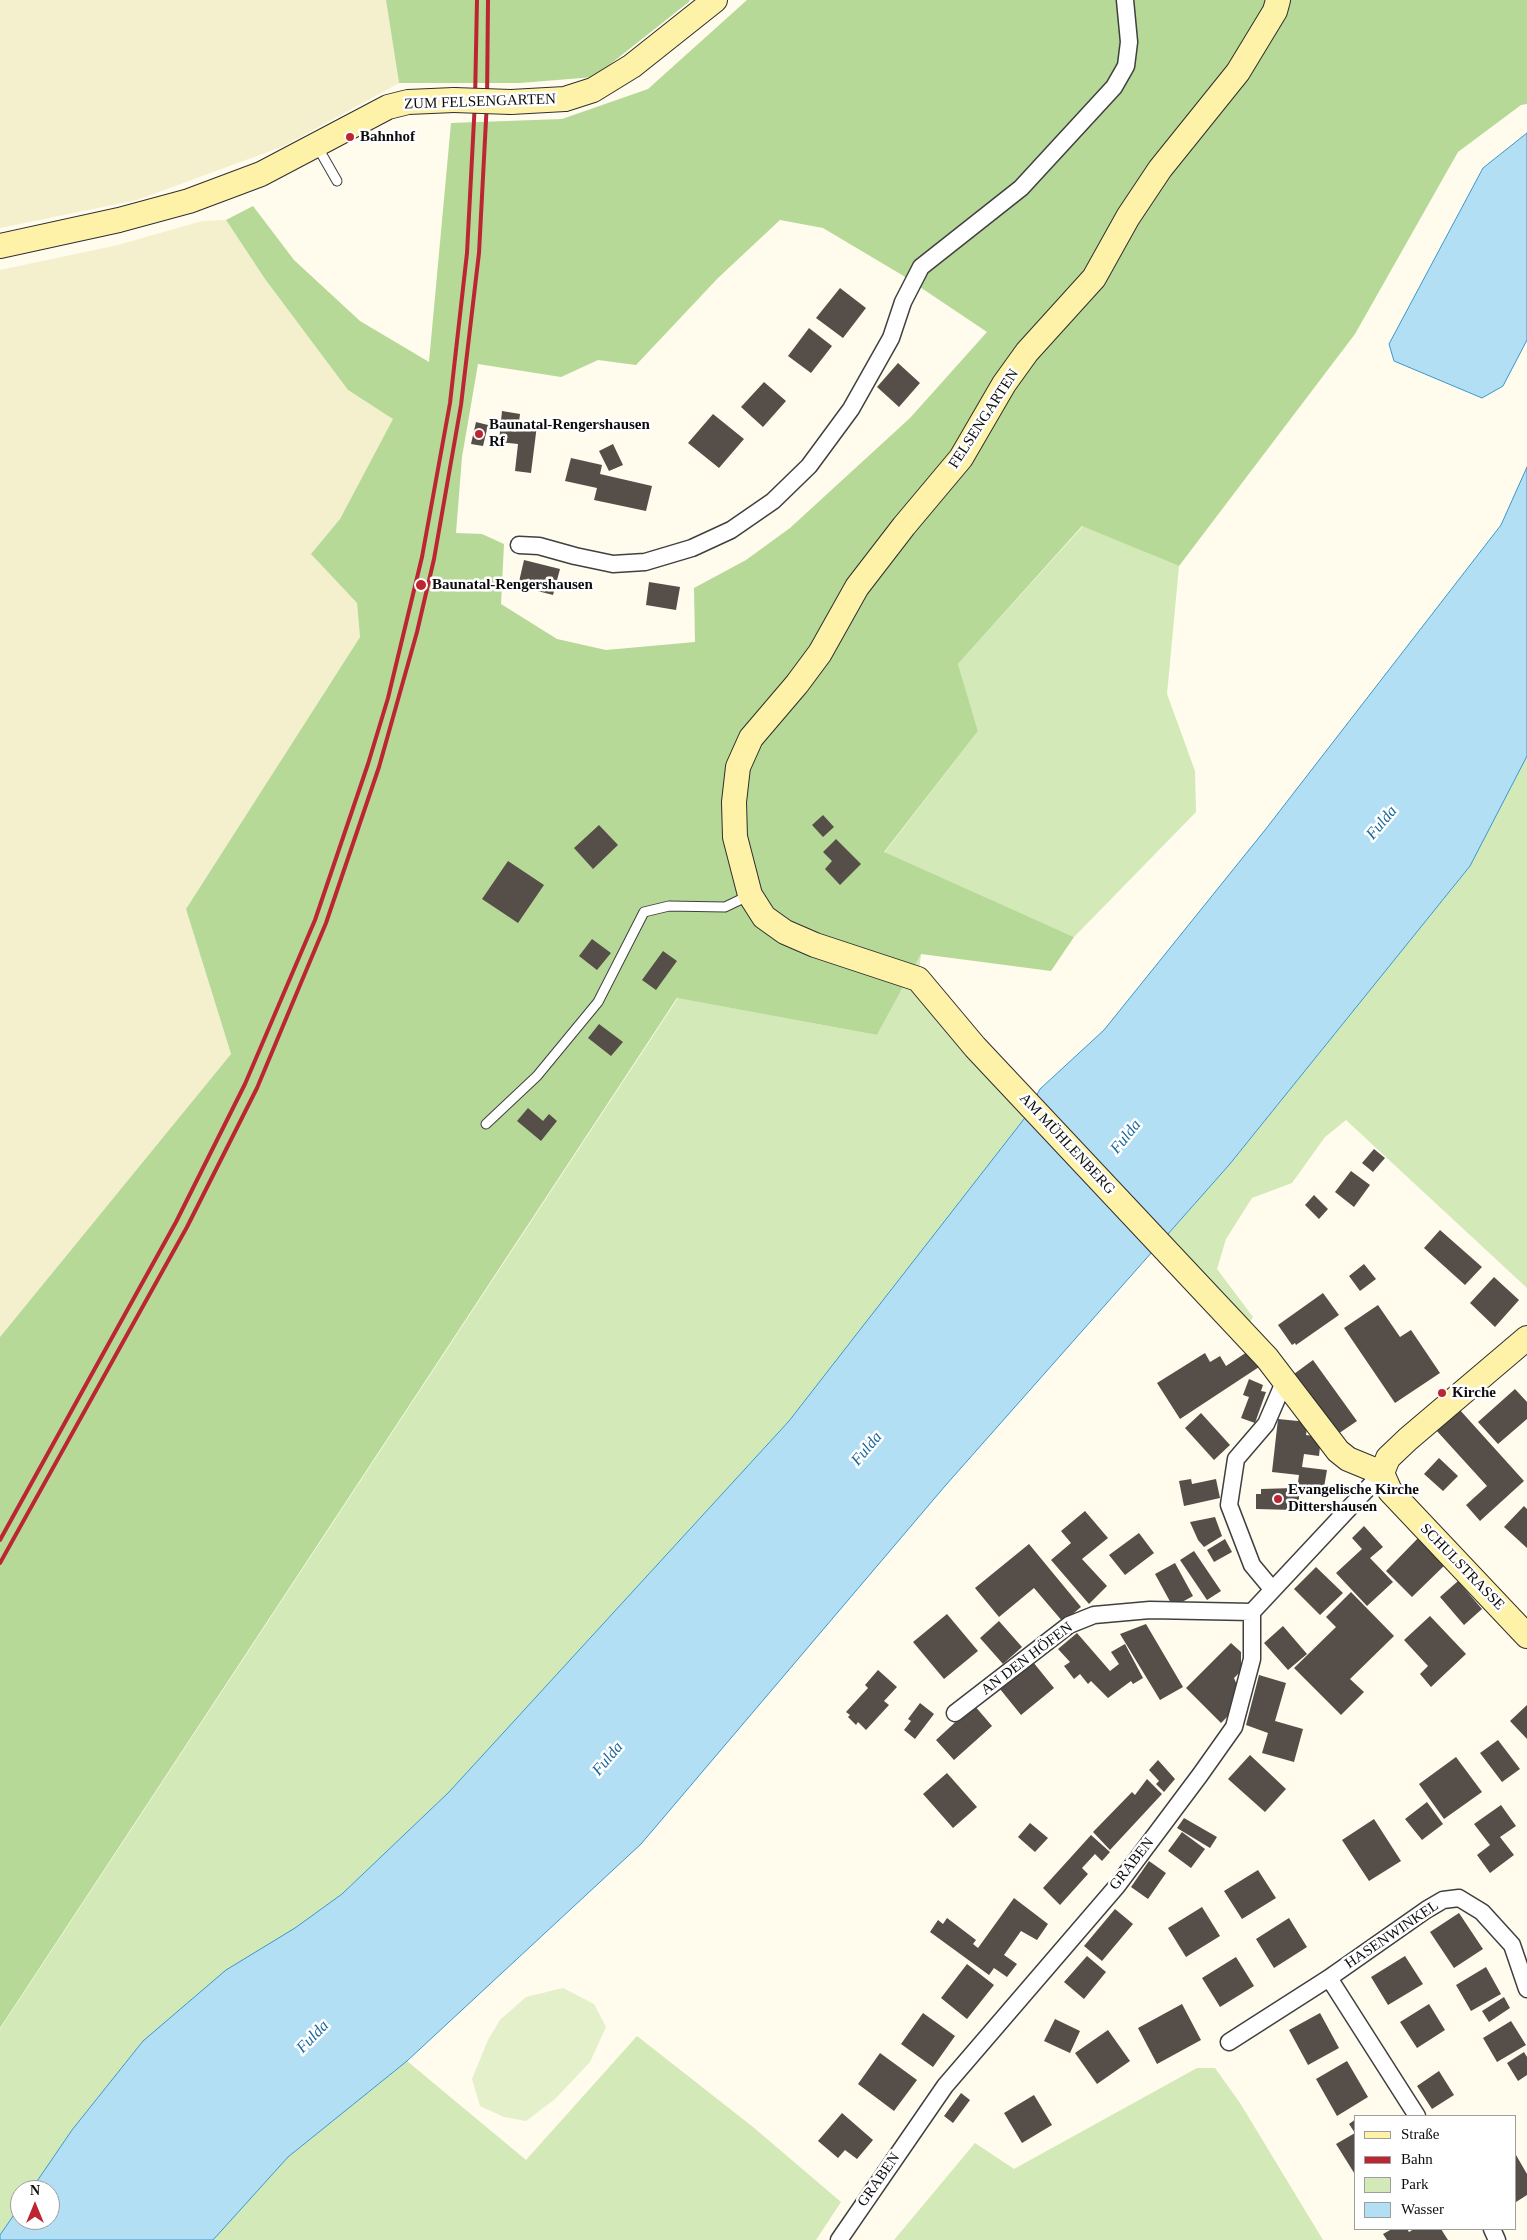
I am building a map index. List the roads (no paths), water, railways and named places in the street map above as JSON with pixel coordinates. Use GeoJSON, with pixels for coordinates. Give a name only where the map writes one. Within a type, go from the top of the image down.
{"type":"FeatureCollection","features":[{"type":"Feature","properties":{"kind":"street","name":"ZUM FELSENGARTEN"},"geometry":{"type":"LineString","coordinates":[[0,246],[119,220],[189,201],[261,174],[388,107],[408,102],[454,100],[511,102],[565,99],[594,90],[632,66],[715,0]]}},
{"type":"Feature","properties":{"kind":"street"},"geometry":{"type":"LineString","coordinates":[[519,545],[539,546],[613,564],[645,562],[692,548],[731,530],[773,501],[809,466],[851,409],[891,338],[903,302],[921,268],[1022,188],[1114,87],[1126,66],[1129,42],[1125,0]]}},
{"type":"Feature","properties":{"kind":"street","name":"FELSENGARTEN"},"geometry":{"type":"LineString","coordinates":[[739,852],[735,837],[736,785],[738,768],[751,738],[797,684],[820,653],[857,587],[904,526],[961,458],[1004,384],[1027,352],[1094,278],[1128,217],[1160,169],[1238,72],[1275,11],[1278,0]]}},
{"type":"Feature","properties":{"kind":"street","name":"AM MÜHLENBERG"},"geometry":{"type":"LineString","coordinates":[[739,852],[750,895],[764,917],[785,932],[848,958],[907,974],[918,980],[975,1046],[1160,1246],[1252,1341],[1285,1380],[1338,1451],[1354,1462],[1382,1473]]}},
{"type":"Feature","properties":{"kind":"street"},"geometry":{"type":"LineString","coordinates":[[1252,1612],[1382,1473],[1388,1458],[1527,1338]]}},
{"type":"Feature","properties":{"kind":"street"},"geometry":{"type":"LineString","coordinates":[[1272,1589],[1252,1565],[1229,1505],[1236,1459],[1266,1424],[1285,1380]]}},
{"type":"Feature","properties":{"kind":"street","name":"SCHULSTRASSE"},"geometry":{"type":"LineString","coordinates":[[1382,1473],[1390,1491],[1527,1636]]}},
{"type":"Feature","properties":{"kind":"street","name":"AN DEN HÖFEN"},"geometry":{"type":"LineString","coordinates":[[955,1713],[1069,1625],[1094,1614],[1150,1610],[1252,1612]]}},
{"type":"Feature","properties":{"kind":"street","name":"GRABEN"},"geometry":{"type":"LineString","coordinates":[[839,2240],[945,2086],[1116,1886],[1234,1727],[1252,1659],[1252,1612]]}},
{"type":"Feature","properties":{"kind":"street","name":"HASENWINKEL"},"geometry":{"type":"LineString","coordinates":[[1228,2042],[1329,1978],[1426,1910],[1444,1900],[1459,1898],[1482,1912],[1512,1945],[1527,1989]]}},
{"type":"Feature","properties":{"kind":"street","name":"HASENWINKEL"},"geometry":{"type":"LineString","coordinates":[[1329,1978],[1416,2115]]}},
{"type":"Feature","properties":{"kind":"lane"},"geometry":{"type":"LineString","coordinates":[[315,144],[337,181]]}},
{"type":"Feature","properties":{"kind":"lane"},"geometry":{"type":"LineString","coordinates":[[486,1124],[537,1076],[598,1002],[644,912],[669,906],[725,907],[750,895]]}},
{"type":"Feature","properties":{"kind":"water"},"geometry":{"type":"Polygon","coordinates":[[[1527,133],[1527,340],[1503,386],[1482,398],[1394,361],[1389,344],[1483,168],[1527,133]]]}},
{"type":"Feature","properties":{"kind":"water","name":"Fulda"},"geometry":{"type":"Polygon","coordinates":[[[1527,467],[1527,756],[1470,866],[1229,1165],[945,1486],[641,1844],[407,2061],[288,2157],[213,2240],[0,2240],[0,2235],[10,2220],[10,2230],[60,2230],[60,2180],[38,2180],[72,2130],[143,2041],[226,1970],[295,1928],[342,1894],[449,1792],[789,1421],[1024,1119],[1040,1089],[1104,1030],[1265,830],[1501,525],[1527,467]]]}},
{"type":"Feature","properties":{"kind":"railway"},"geometry":{"type":"LineString","coordinates":[[0,1540],[176,1222],[245,1084],[315,920],[368,764],[388,698],[422,557],[450,403],[467,253],[475,101],[477,0]]}},
{"type":"Feature","properties":{"kind":"railway"},"geometry":{"type":"LineString","coordinates":[[0,1563],[187,1227],[257,1088],[326,923],[379,767],[417,632],[434,559],[461,405],[479,253],[487,101],[488,0]]}},
{"type":"Feature","properties":{"kind":"place","name":"Bahnhof"},"geometry":{"type":"Point","coordinates":[350,137]}},
{"type":"Feature","properties":{"kind":"place","name":"Baunatal-Rengershausen Rf"},"geometry":{"type":"Point","coordinates":[479,434]}},
{"type":"Feature","properties":{"kind":"place","name":"Baunatal-Rengershausen"},"geometry":{"type":"Point","coordinates":[421,585]}},
{"type":"Feature","properties":{"kind":"place","name":"Kirche"},"geometry":{"type":"Point","coordinates":[1442,1393]}},
{"type":"Feature","properties":{"kind":"place","name":"Evangelische Kirche Dittershausen"},"geometry":{"type":"Point","coordinates":[1278,1499]}}]}
